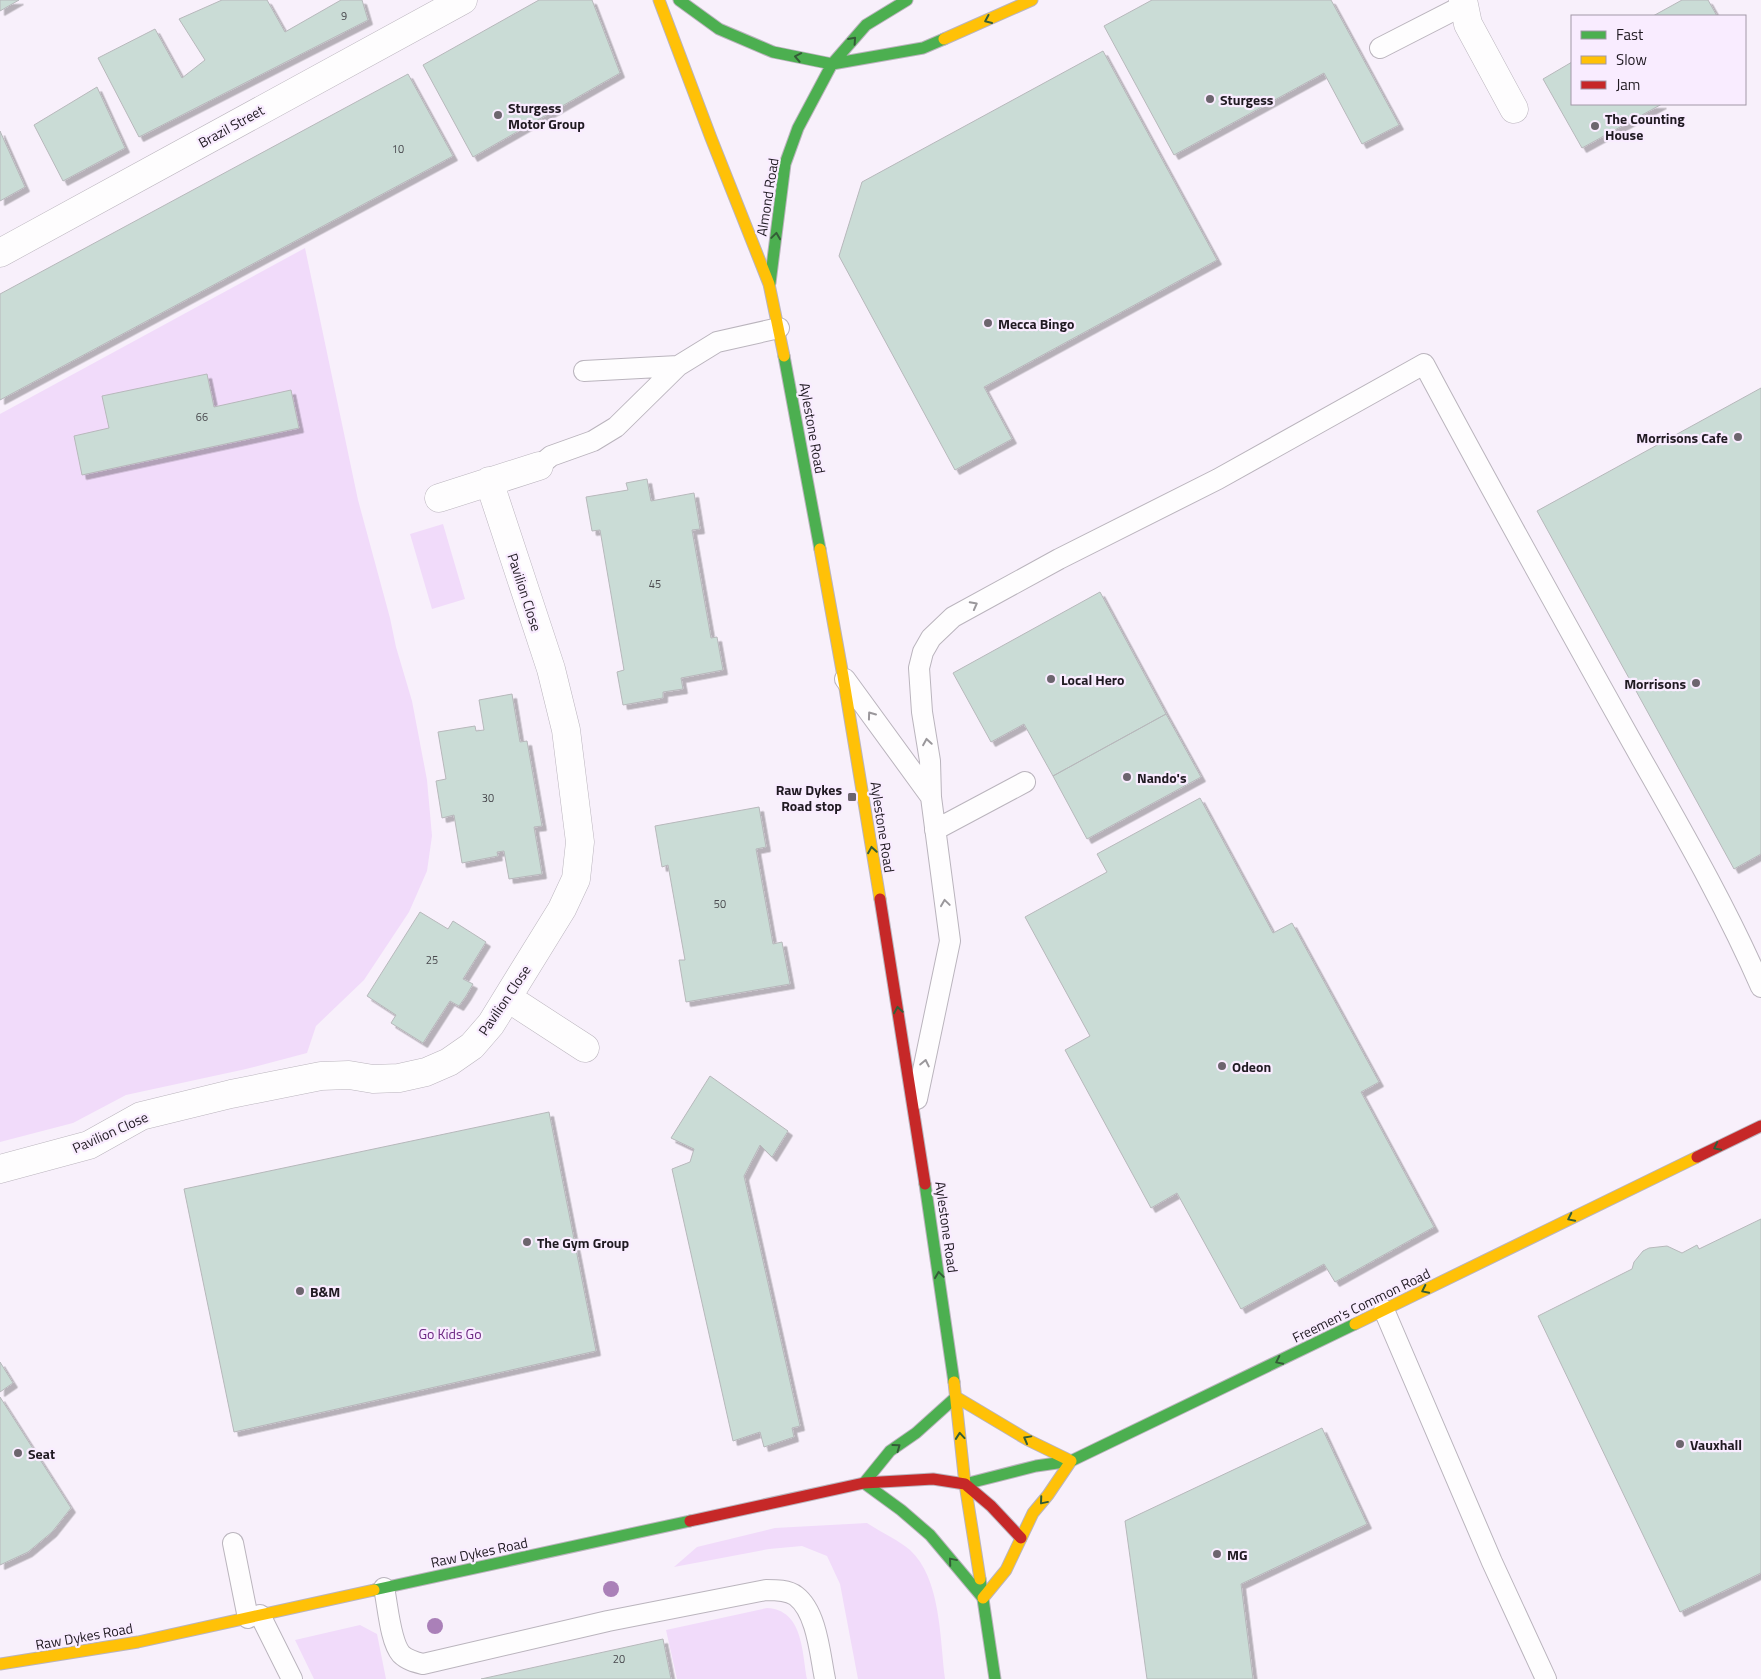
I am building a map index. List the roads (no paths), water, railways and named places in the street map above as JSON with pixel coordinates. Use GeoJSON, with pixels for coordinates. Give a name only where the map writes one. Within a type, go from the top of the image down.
{"type":"FeatureCollection","features":[{"type":"Feature","properties":{"kind":"main road","name":"Aylestone Road"},"geometry":{"type":"LineString","coordinates":[[659,0],[711,138],[770,284],[779,328],[843,676],[915,1110],[956,1396],[965,1484],[995,1679]]}},
{"type":"Feature","properties":{"kind":"main road"},"geometry":{"type":"LineString","coordinates":[[679,0],[719,29],[774,52],[832,64],[923,48],[1032,0]]}},
{"type":"Feature","properties":{"kind":"main road","name":"Almond Road"},"geometry":{"type":"LineString","coordinates":[[770,284],[786,164],[798,128],[832,64],[866,25],[907,0]]}},
{"type":"Feature","properties":{"kind":"main road","name":"Freemen's Common Road"},"geometry":{"type":"LineString","coordinates":[[965,1484],[1036,1466],[1071,1461],[1761,1126]]}},
{"type":"Feature","properties":{"kind":"main road"},"geometry":{"type":"LineString","coordinates":[[956,1396],[1028,1440],[1071,1461],[1033,1513],[1006,1570],[983,1598],[930,1535],[901,1510],[864,1483],[890,1451],[916,1434],[956,1396]]}},
{"type":"Feature","properties":{"kind":"main road","name":"Raw Dykes Road"},"geometry":{"type":"LineString","coordinates":[[0,1664],[138,1642],[864,1483],[933,1479],[965,1484]]}},
{"type":"Feature","properties":{"kind":"main road"},"geometry":{"type":"LineString","coordinates":[[965,1484],[991,1506],[1021,1538]]}},
{"type":"Feature","properties":{"kind":"street","name":"Brazil Street"},"geometry":{"type":"LineString","coordinates":[[0,253],[463,0]]}},
{"type":"Feature","properties":{"kind":"street"},"geometry":{"type":"LineString","coordinates":[[1463,2],[1468,24],[1514,109]]}},
{"type":"Feature","properties":{"kind":"street"},"geometry":{"type":"LineString","coordinates":[[439,498],[539,466]]}},
{"type":"Feature","properties":{"kind":"street","name":"Pavilion Close"},"geometry":{"type":"LineString","coordinates":[[0,1169],[89,1144],[141,1116],[231,1094],[321,1076],[349,1075],[373,1079],[400,1078],[426,1072],[449,1062],[472,1046],[491,1024],[562,909],[576,879],[580,842],[566,730],[551,669],[489,481]]}},
{"type":"Feature","properties":{"kind":"street"},"geometry":{"type":"LineString","coordinates":[[508,998],[585,1048]]}},
{"type":"Feature","properties":{"kind":"lane"},"geometry":{"type":"LineString","coordinates":[[1380,48],[1463,2]]}},
{"type":"Feature","properties":{"kind":"lane"},"geometry":{"type":"LineString","coordinates":[[539,466],[551,456],[592,441],[616,427],[678,366],[716,342],[779,328]]}},
{"type":"Feature","properties":{"kind":"lane"},"geometry":{"type":"LineString","coordinates":[[915,1110],[950,941],[930,797],[930,761],[922,712],[919,668],[923,652],[930,638],[953,617],[1074,552],[1218,479],[1424,364],[1500,508],[1677,823],[1744,947],[1761,987]]}},
{"type":"Feature","properties":{"kind":"lane"},"geometry":{"type":"LineString","coordinates":[[584,371],[678,366]]}},
{"type":"Feature","properties":{"kind":"lane"},"geometry":{"type":"LineString","coordinates":[[843,676],[930,797]]}},
{"type":"Feature","properties":{"kind":"lane"},"geometry":{"type":"LineString","coordinates":[[935,830],[1025,782]]}},
{"type":"Feature","properties":{"kind":"lane"},"geometry":{"type":"LineString","coordinates":[[1384,1310],[1492,1562],[1546,1679]]}},
{"type":"Feature","properties":{"kind":"lane"},"geometry":{"type":"LineString","coordinates":[[233,1543],[254,1617],[292,1679]]}},
{"type":"Feature","properties":{"kind":"lane"},"geometry":{"type":"LineString","coordinates":[[384,1588],[396,1646],[402,1656],[422,1664],[608,1621],[766,1590],[781,1590],[796,1596],[806,1608],[813,1623],[825,1679]]}},
{"type":"Feature","properties":{"kind":"place","name":"Sturgess"},"geometry":{"type":"Point","coordinates":[1210,99]}},
{"type":"Feature","properties":{"kind":"place","name":"Sturgess Motor Group"},"geometry":{"type":"Point","coordinates":[498,115]}},
{"type":"Feature","properties":{"kind":"place","name":"The Counting House"},"geometry":{"type":"Point","coordinates":[1595,126]}},
{"type":"Feature","properties":{"kind":"place","name":"Mecca Bingo"},"geometry":{"type":"Point","coordinates":[988,323]}},
{"type":"Feature","properties":{"kind":"place","name":"Morrisons Cafe"},"geometry":{"type":"Point","coordinates":[1738,437]}},
{"type":"Feature","properties":{"kind":"place","name":"Local Hero"},"geometry":{"type":"Point","coordinates":[1051,679]}},
{"type":"Feature","properties":{"kind":"place","name":"Morrisons"},"geometry":{"type":"Point","coordinates":[1696,683]}},
{"type":"Feature","properties":{"kind":"place","name":"Nando's"},"geometry":{"type":"Point","coordinates":[1127,777]}},
{"type":"Feature","properties":{"kind":"place","name":"Raw Dykes Road stop"},"geometry":{"type":"Point","coordinates":[852,797]}},
{"type":"Feature","properties":{"kind":"place","name":"Odeon"},"geometry":{"type":"Point","coordinates":[1222,1066]}},
{"type":"Feature","properties":{"kind":"place","name":"The Gym Group"},"geometry":{"type":"Point","coordinates":[527,1242]}},
{"type":"Feature","properties":{"kind":"place","name":"B&M"},"geometry":{"type":"Point","coordinates":[300,1291]}},
{"type":"Feature","properties":{"kind":"place","name":"Vauxhall"},"geometry":{"type":"Point","coordinates":[1680,1444]}},
{"type":"Feature","properties":{"kind":"place","name":"Seat"},"geometry":{"type":"Point","coordinates":[18,1453]}},
{"type":"Feature","properties":{"kind":"place","name":"MG"},"geometry":{"type":"Point","coordinates":[1217,1554]}},
{"type":"Feature","properties":{"kind":"park label","name":"Go Kids Go"},"geometry":{"type":"Point","coordinates":[450,1333]}}]}
